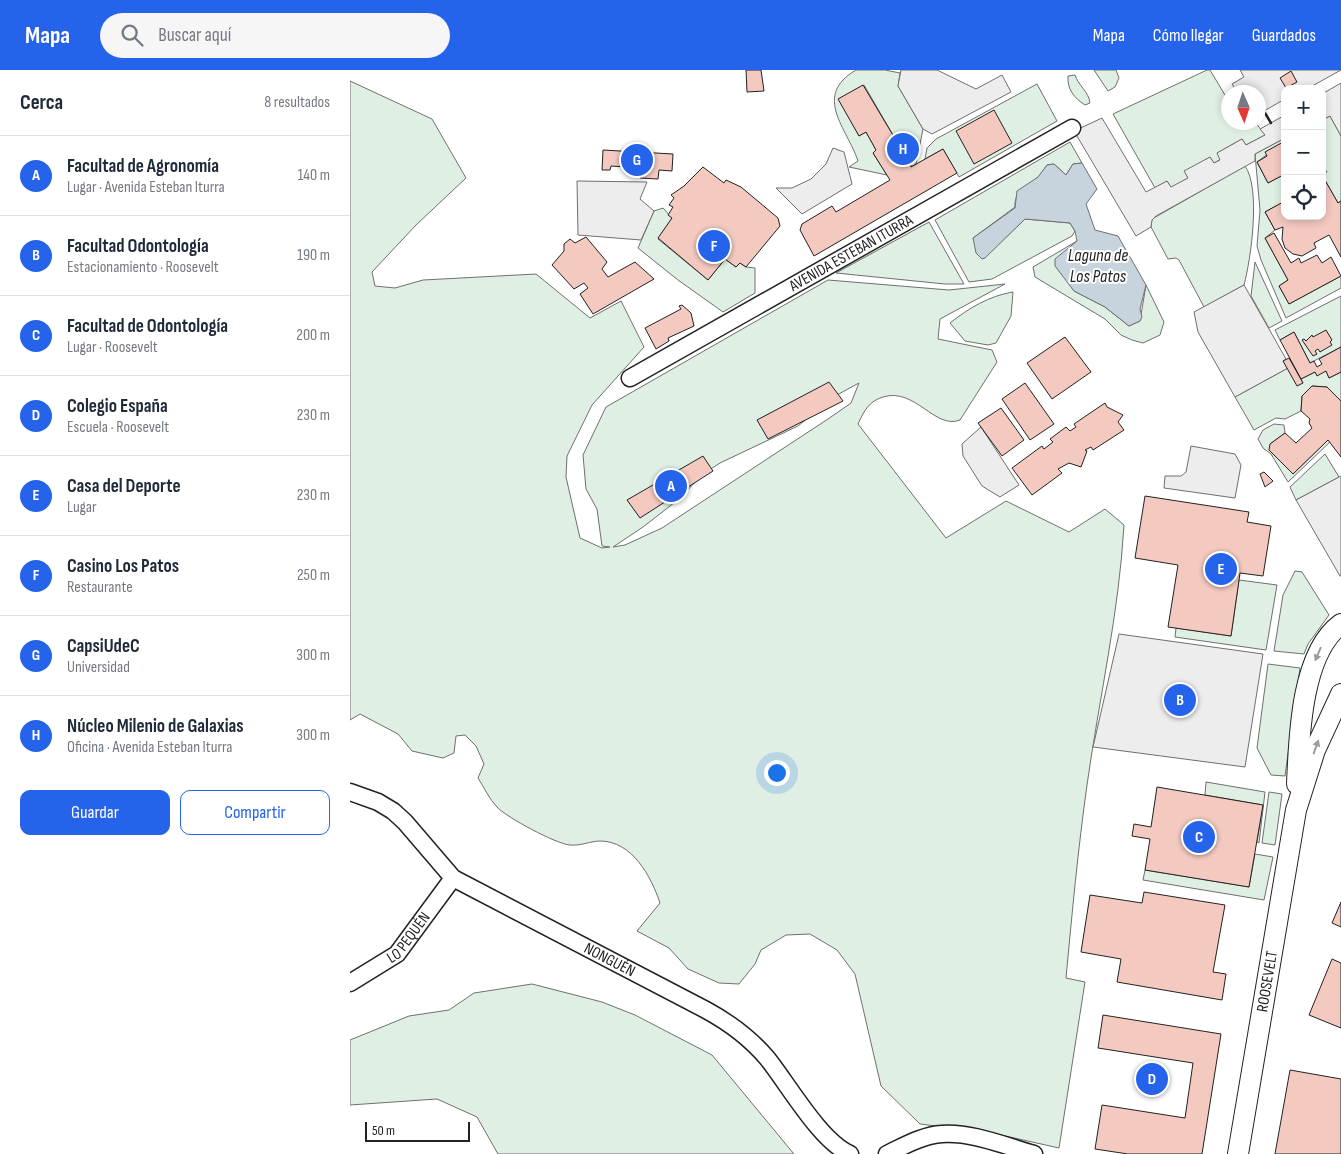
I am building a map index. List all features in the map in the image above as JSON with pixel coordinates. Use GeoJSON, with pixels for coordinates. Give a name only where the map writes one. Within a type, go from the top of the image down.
{"type":"FeatureCollection","features":[{"type":"Feature","properties":{"kind":"main road","name":"ROOSEVELT"},"geometry":{"type":"LineString","coordinates":[[1238,1154],[1296,810],[1299,747],[1306,690],[1318,652],[1329,635],[1341,624]]}},
{"type":"Feature","properties":{"kind":"main road","name":"ROOSEVELT"},"geometry":{"type":"LineString","coordinates":[[1296,810],[1315,750],[1341,694]]}},
{"type":"Feature","properties":{"kind":"street","name":"AVENIDA ESTEBAN ITURRA"},"geometry":{"type":"LineString","coordinates":[[630,378],[1072,128]]}},
{"type":"Feature","properties":{"kind":"street","name":"NONGUÉN"},"geometry":{"type":"LineString","coordinates":[[350,792],[378,802],[393,811],[405,822],[453,878],[738,1028],[767,1058],[828,1138],[850,1154]]}},
{"type":"Feature","properties":{"kind":"street","name":"LO PEQUÉN"},"geometry":{"type":"LineString","coordinates":[[350,983],[397,954],[453,878]]}},
{"type":"Feature","properties":{"kind":"street"},"geometry":{"type":"LineString","coordinates":[[887,1154],[913,1142],[942,1134],[980,1138],[1008,1150],[1034,1154]]}},
{"type":"Feature","properties":{"kind":"green space"},"geometry":{"type":"Polygon","coordinates":[[[856,70],[885,70],[900,73],[898,86],[923,129],[916,164],[911,167],[909,155],[904,147],[900,147],[864,85],[839,99],[859,136],[866,132],[876,150],[873,153],[887,175],[849,167],[858,161],[836,113],[834,102],[836,91],[843,80],[856,70]]]}},
{"type":"Feature","properties":{"kind":"green space"},"geometry":{"type":"Polygon","coordinates":[[[1094,70],[1116,70],[1119,78],[1115,87],[1108,91],[1094,70]]]}},
{"type":"Feature","properties":{"kind":"green space"},"geometry":{"type":"Polygon","coordinates":[[[1210,70],[1221,88],[1221,130],[1261,130],[1265,135],[1246,145],[1242,139],[1217,153],[1221,159],[1214,163],[1210,157],[1185,172],[1188,178],[1171,188],[1167,181],[1155,188],[1113,114],[1210,70]]]}},
{"type":"Feature","properties":{"kind":"green space"},"geometry":{"type":"Polygon","coordinates":[[[1075,75],[1088,95],[1090,103],[1085,105],[1072,93],[1068,76],[1075,75]]]}},
{"type":"Feature","properties":{"kind":"green space"},"geometry":{"type":"Polygon","coordinates":[[[350,81],[432,119],[466,178],[416,225],[372,272],[375,286],[395,288],[423,280],[536,274],[590,318],[621,301],[644,347],[592,405],[567,456],[566,477],[580,538],[602,548],[610,547],[602,546],[597,509],[586,489],[583,455],[606,407],[828,280],[949,290],[1005,284],[940,319],[938,339],[992,350],[997,362],[960,420],[942,419],[905,398],[894,396],[883,397],[874,401],[865,411],[858,424],[946,538],[1006,501],[1069,532],[1105,509],[1124,525],[1118,591],[1087,785],[1075,882],[1066,978],[1085,982],[1059,1148],[992,1133],[920,1124],[881,1086],[855,974],[837,950],[810,934],[786,935],[761,950],[755,964],[739,984],[719,983],[688,969],[669,948],[637,931],[660,903],[651,882],[631,853],[622,847],[600,841],[574,845],[563,843],[510,817],[497,807],[478,778],[484,764],[476,746],[465,735],[456,736],[454,753],[443,758],[412,751],[398,734],[360,714],[350,720],[350,81]],[[859,383],[835,396],[798,426],[720,463],[703,474],[679,499],[613,547],[625,545],[662,528],[851,403],[859,383]]]}},
{"type":"Feature","properties":{"kind":"green space"},"geometry":{"type":"Polygon","coordinates":[[[1037,84],[1057,121],[959,177],[943,149],[925,159],[927,148],[936,139],[1037,84]]]}},
{"type":"Feature","properties":{"kind":"green space"},"geometry":{"type":"Polygon","coordinates":[[[1330,116],[1341,136],[1341,201],[1338,203],[1326,182],[1326,118],[1330,116]]]}},
{"type":"Feature","properties":{"kind":"green space"},"geometry":{"type":"Polygon","coordinates":[[[1281,140],[1281,144],[1257,162],[1268,183],[1281,176],[1281,203],[1265,212],[1275,230],[1265,238],[1288,280],[1279,286],[1289,304],[1341,276],[1341,288],[1286,318],[1261,260],[1257,246],[1260,210],[1255,154],[1281,140]]]}},
{"type":"Feature","properties":{"kind":"green space"},"geometry":{"type":"Polygon","coordinates":[[[1070,142],[1082,163],[1073,164],[1066,175],[1054,164],[1047,165],[1038,177],[1019,193],[1016,197],[1015,207],[973,238],[983,259],[1025,219],[1070,223],[1075,231],[1072,236],[992,279],[969,282],[935,220],[1070,142]]]}},
{"type":"Feature","properties":{"kind":"green space"},"geometry":{"type":"Polygon","coordinates":[[[1245,166],[1250,176],[1254,206],[1252,242],[1244,285],[1204,307],[1179,260],[1176,258],[1168,259],[1151,227],[1152,219],[1245,166]]]}},
{"type":"Feature","properties":{"kind":"green space"},"geometry":{"type":"Polygon","coordinates":[[[663,208],[672,218],[658,239],[708,280],[725,259],[736,267],[740,263],[746,267],[755,268],[755,293],[723,312],[678,280],[638,248],[654,211],[663,208]]]}},
{"type":"Feature","properties":{"kind":"green space"},"geometry":{"type":"Polygon","coordinates":[[[929,222],[964,284],[945,284],[836,273],[929,222]]]}},
{"type":"Feature","properties":{"kind":"green space"},"geometry":{"type":"Polygon","coordinates":[[[1077,241],[1070,247],[1069,284],[1074,291],[1105,307],[1129,326],[1140,321],[1146,285],[1164,322],[1160,335],[1143,343],[1121,335],[1105,319],[1035,277],[1033,267],[1077,241]]]}},
{"type":"Feature","properties":{"kind":"green space"},"geometry":{"type":"Polygon","coordinates":[[[1255,262],[1282,321],[1269,328],[1251,296],[1255,262]]]}},
{"type":"Feature","properties":{"kind":"green space"},"geometry":{"type":"Polygon","coordinates":[[[1013,292],[1011,316],[996,343],[988,345],[965,341],[950,323],[980,303],[996,296],[1013,292]]]}},
{"type":"Feature","properties":{"kind":"green space"},"geometry":{"type":"Polygon","coordinates":[[[1341,296],[1341,347],[1310,363],[1294,332],[1280,340],[1275,330],[1341,296]]]}},
{"type":"Feature","properties":{"kind":"green space"},"geometry":{"type":"Polygon","coordinates":[[[1288,368],[1303,383],[1301,379],[1315,372],[1326,371],[1329,378],[1341,372],[1341,401],[1327,387],[1312,386],[1302,396],[1301,411],[1285,419],[1276,418],[1254,430],[1235,397],[1288,368]]]}},
{"type":"Feature","properties":{"kind":"green space"},"geometry":{"type":"Polygon","coordinates":[[[1274,424],[1284,425],[1285,433],[1270,444],[1293,474],[1328,440],[1330,442],[1288,482],[1271,454],[1263,448],[1258,439],[1263,430],[1274,424]]]}},
{"type":"Feature","properties":{"kind":"green space"},"geometry":{"type":"Polygon","coordinates":[[[1325,454],[1339,477],[1296,500],[1290,487],[1325,454]]]}},
{"type":"Feature","properties":{"kind":"green space"},"geometry":{"type":"Polygon","coordinates":[[[1295,571],[1302,572],[1329,615],[1308,644],[1304,654],[1274,651],[1283,595],[1295,571]]]}},
{"type":"Feature","properties":{"kind":"green space"},"geometry":{"type":"Polygon","coordinates":[[[1239,580],[1277,585],[1266,650],[1175,637],[1176,628],[1231,636],[1239,580]]]}},
{"type":"Feature","properties":{"kind":"green space"},"geometry":{"type":"Polygon","coordinates":[[[1268,664],[1300,668],[1285,776],[1271,775],[1257,748],[1268,664]]]}},
{"type":"Feature","properties":{"kind":"green space"},"geometry":{"type":"Polygon","coordinates":[[[1206,782],[1265,792],[1259,843],[1257,842],[1263,805],[1205,795],[1206,782]]]}},
{"type":"Feature","properties":{"kind":"green space"},"geometry":{"type":"Polygon","coordinates":[[[1269,792],[1282,794],[1275,845],[1262,843],[1269,792]]]}},
{"type":"Feature","properties":{"kind":"green space"},"geometry":{"type":"Polygon","coordinates":[[[1255,854],[1273,857],[1264,900],[1143,880],[1145,870],[1249,887],[1255,854]]]}},
{"type":"Feature","properties":{"kind":"green space"},"geometry":{"type":"Polygon","coordinates":[[[532,984],[602,1002],[635,1015],[712,1055],[794,1154],[498,1154],[477,1117],[437,1099],[350,1105],[350,1040],[409,1016],[449,1010],[474,993],[532,984]]]}},
{"type":"Feature","properties":{"kind":"shaded area"},"geometry":{"type":"Polygon","coordinates":[[[901,70],[937,70],[976,89],[1002,75],[1011,92],[932,134],[923,129],[898,86],[901,70]]]}},
{"type":"Feature","properties":{"kind":"shaded area"},"geometry":{"type":"Polygon","coordinates":[[[1240,70],[1341,70],[1314,85],[1281,85],[1281,101],[1266,110],[1266,85],[1233,85],[1244,77],[1240,70]]]}},
{"type":"Feature","properties":{"kind":"shaded area"},"geometry":{"type":"Polygon","coordinates":[[[1341,83],[1341,136],[1330,116],[1326,118],[1326,92],[1341,83]]]}},
{"type":"Feature","properties":{"kind":"shaded area"},"geometry":{"type":"Polygon","coordinates":[[[1281,117],[1281,140],[1255,154],[1255,161],[1156,216],[1152,220],[1151,227],[1136,236],[1074,131],[1102,118],[1146,192],[1167,181],[1171,187],[1188,178],[1184,171],[1210,157],[1214,163],[1220,160],[1217,153],[1242,139],[1246,145],[1265,135],[1261,130],[1266,130],[1266,126],[1281,117]]]}},
{"type":"Feature","properties":{"kind":"shaded area"},"geometry":{"type":"Polygon","coordinates":[[[833,148],[844,152],[852,184],[802,214],[776,188],[792,188],[811,179],[826,164],[833,148]]]}},
{"type":"Feature","properties":{"kind":"shaded area"},"geometry":{"type":"Polygon","coordinates":[[[577,181],[647,182],[640,199],[654,211],[641,240],[578,235],[577,181]]]}},
{"type":"Feature","properties":{"kind":"shaded area"},"geometry":{"type":"Polygon","coordinates":[[[1244,285],[1286,359],[1283,361],[1288,368],[1235,397],[1198,332],[1194,312],[1244,285]]]}},
{"type":"Feature","properties":{"kind":"shaded area"},"geometry":{"type":"Polygon","coordinates":[[[981,427],[1019,485],[1000,497],[982,486],[963,456],[962,444],[981,427]]]}},
{"type":"Feature","properties":{"kind":"shaded area"},"geometry":{"type":"Polygon","coordinates":[[[1191,446],[1235,454],[1241,465],[1235,498],[1164,488],[1165,476],[1181,476],[1186,472],[1191,446]]]}},
{"type":"Feature","properties":{"kind":"shaded area"},"geometry":{"type":"Polygon","coordinates":[[[1341,476],[1341,576],[1340,576],[1296,500],[1341,476]]]}},
{"type":"Feature","properties":{"kind":"shaded area"},"geometry":{"type":"Polygon","coordinates":[[[1119,634],[1263,654],[1245,767],[1093,747],[1119,634]]]}},
{"type":"Feature","properties":{"kind":"water","name":"Laguna de Los Patos"},"geometry":{"type":"Polygon","coordinates":[[[1082,163],[1097,189],[1086,204],[1095,230],[1118,236],[1146,285],[1140,309],[1142,317],[1140,321],[1129,326],[1105,307],[1074,291],[1055,266],[1055,259],[1077,241],[1075,231],[1070,223],[1025,219],[985,258],[982,259],[976,253],[973,238],[1015,208],[1017,191],[1038,177],[1047,165],[1054,164],[1066,175],[1073,164],[1082,163]]]}},
{"type":"Feature","properties":{"kind":"building"},"geometry":{"type":"Polygon","coordinates":[[[746,70],[761,70],[764,91],[747,92],[746,70]]]}},
{"type":"Feature","properties":{"kind":"building"},"geometry":{"type":"Polygon","coordinates":[[[1291,71],[1297,82],[1292,85],[1284,85],[1280,78],[1291,71]]]}},
{"type":"Feature","properties":{"kind":"building"},"geometry":{"type":"Polygon","coordinates":[[[863,85],[900,147],[904,146],[909,155],[911,167],[943,149],[957,173],[814,256],[800,230],[802,224],[832,206],[836,212],[890,180],[873,153],[876,150],[866,132],[859,136],[838,99],[863,85]]]}},
{"type":"Feature","properties":{"kind":"building"},"geometry":{"type":"Polygon","coordinates":[[[994,110],[1012,143],[974,164],[956,131],[994,110]]]}},
{"type":"Feature","properties":{"kind":"building"},"geometry":{"type":"Polygon","coordinates":[[[1281,143],[1281,176],[1268,183],[1257,162],[1267,156],[1265,152],[1281,143]]]}},
{"type":"Feature","properties":{"kind":"building"},"geometry":{"type":"Polygon","coordinates":[[[603,150],[673,154],[672,171],[659,170],[658,179],[640,178],[640,168],[611,166],[610,170],[602,170],[603,150]]]}},
{"type":"Feature","properties":{"kind":"building"},"geometry":{"type":"Polygon","coordinates":[[[703,167],[724,183],[726,180],[741,187],[778,218],[780,226],[746,267],[740,263],[736,267],[725,259],[708,280],[658,238],[672,218],[668,215],[673,207],[669,205],[674,198],[671,195],[684,186],[703,167]]]}},
{"type":"Feature","properties":{"kind":"building"},"geometry":{"type":"Polygon","coordinates":[[[1326,182],[1338,203],[1341,201],[1341,257],[1329,235],[1314,243],[1316,248],[1302,256],[1293,254],[1285,248],[1282,239],[1283,227],[1275,230],[1265,212],[1281,203],[1281,220],[1326,220],[1326,182]]]}},
{"type":"Feature","properties":{"kind":"building"},"geometry":{"type":"Polygon","coordinates":[[[1274,233],[1291,263],[1299,258],[1301,263],[1317,255],[1322,263],[1331,257],[1341,276],[1289,304],[1279,286],[1288,280],[1265,238],[1274,233]]]}},
{"type":"Feature","properties":{"kind":"building"},"geometry":{"type":"Polygon","coordinates":[[[586,237],[607,262],[602,269],[608,277],[635,262],[654,279],[593,314],[580,294],[588,288],[584,283],[574,289],[552,265],[564,251],[564,244],[570,239],[575,243],[586,237]]]}},
{"type":"Feature","properties":{"kind":"building"},"geometry":{"type":"Polygon","coordinates":[[[682,305],[691,313],[694,326],[668,338],[669,341],[656,349],[645,328],[681,309],[679,306],[682,305]]]}},
{"type":"Feature","properties":{"kind":"building"},"geometry":{"type":"Polygon","coordinates":[[[1326,330],[1332,340],[1330,342],[1332,345],[1320,352],[1318,349],[1315,351],[1317,354],[1313,356],[1302,340],[1306,341],[1312,335],[1313,337],[1326,330]]]}},
{"type":"Feature","properties":{"kind":"building"},"geometry":{"type":"Polygon","coordinates":[[[1294,332],[1310,363],[1314,361],[1317,367],[1322,364],[1319,359],[1341,347],[1341,372],[1329,378],[1326,371],[1317,376],[1315,372],[1301,379],[1280,340],[1294,332]]]}},
{"type":"Feature","properties":{"kind":"building"},"geometry":{"type":"Polygon","coordinates":[[[1065,337],[1091,372],[1052,399],[1027,363],[1065,337]]]}},
{"type":"Feature","properties":{"kind":"building"},"geometry":{"type":"Polygon","coordinates":[[[1289,358],[1303,383],[1297,386],[1283,361],[1289,358]]]}},
{"type":"Feature","properties":{"kind":"building"},"geometry":{"type":"Polygon","coordinates":[[[829,382],[843,401],[768,439],[757,420],[829,382]]]}},
{"type":"Feature","properties":{"kind":"building"},"geometry":{"type":"Polygon","coordinates":[[[1025,383],[1054,424],[1030,440],[1002,399],[1025,383]]]}},
{"type":"Feature","properties":{"kind":"building"},"geometry":{"type":"Polygon","coordinates":[[[1312,386],[1327,387],[1341,401],[1341,457],[1328,440],[1293,474],[1269,450],[1270,444],[1285,433],[1296,443],[1312,428],[1309,423],[1310,419],[1301,411],[1302,396],[1312,386]]]}},
{"type":"Feature","properties":{"kind":"building"},"geometry":{"type":"Polygon","coordinates":[[[1105,403],[1107,407],[1123,415],[1118,422],[1124,430],[1093,450],[1091,447],[1085,450],[1087,451],[1081,467],[1069,463],[1058,469],[1062,473],[1032,495],[1012,468],[1042,446],[1044,449],[1053,442],[1050,439],[1066,427],[1070,431],[1076,427],[1074,424],[1105,403]]]}},
{"type":"Feature","properties":{"kind":"building"},"geometry":{"type":"Polygon","coordinates":[[[1001,408],[1024,440],[1002,456],[978,423],[1001,408]]]}},
{"type":"Feature","properties":{"kind":"building"},"geometry":{"type":"Polygon","coordinates":[[[703,456],[713,471],[640,518],[627,500],[703,456]]]}},
{"type":"Feature","properties":{"kind":"building"},"geometry":{"type":"Polygon","coordinates":[[[1264,472],[1273,481],[1265,487],[1260,474],[1264,472]]]}},
{"type":"Feature","properties":{"kind":"building"},"geometry":{"type":"Polygon","coordinates":[[[1145,496],[1249,512],[1247,522],[1271,526],[1263,576],[1240,573],[1231,636],[1168,627],[1178,565],[1135,558],[1145,496]]]}},
{"type":"Feature","properties":{"kind":"building"},"geometry":{"type":"Polygon","coordinates":[[[1157,787],[1263,805],[1249,887],[1145,870],[1150,839],[1132,836],[1134,824],[1151,827],[1157,787]]]}},
{"type":"Feature","properties":{"kind":"building"},"geometry":{"type":"Polygon","coordinates":[[[1144,892],[1225,905],[1213,972],[1226,974],[1222,1000],[1117,982],[1121,959],[1081,952],[1090,895],[1142,903],[1144,892]]]}},
{"type":"Feature","properties":{"kind":"building"},"geometry":{"type":"Polygon","coordinates":[[[1341,902],[1341,927],[1332,923],[1341,902]]]}},
{"type":"Feature","properties":{"kind":"building"},"geometry":{"type":"Polygon","coordinates":[[[1332,959],[1341,963],[1341,1028],[1309,1015],[1332,959]]]}},
{"type":"Feature","properties":{"kind":"building"},"geometry":{"type":"Polygon","coordinates":[[[1103,1015],[1221,1034],[1202,1154],[1128,1154],[1095,1149],[1102,1105],[1185,1118],[1193,1063],[1098,1048],[1103,1015]]]}},
{"type":"Feature","properties":{"kind":"building"},"geometry":{"type":"Polygon","coordinates":[[[1290,1070],[1341,1079],[1341,1154],[1275,1154],[1290,1070]]]}},
{"type":"Feature","properties":{"kind":"wall"},"geometry":{"type":"LineString","coordinates":[[1266,115],[1271,123]]}},
{"type":"Feature","properties":{"kind":"place","name":"Núcleo Milenio de Galaxias"},"geometry":{"type":"Point","coordinates":[903,149]}},
{"type":"Feature","properties":{"kind":"place","name":"CapsiUdeC"},"geometry":{"type":"Point","coordinates":[637,160]}},
{"type":"Feature","properties":{"kind":"place","name":"Casino Los Patos"},"geometry":{"type":"Point","coordinates":[714,246]}},
{"type":"Feature","properties":{"kind":"place","name":"Facultad de Agronomía"},"geometry":{"type":"Point","coordinates":[671,486]}},
{"type":"Feature","properties":{"kind":"place","name":"Casa del Deporte"},"geometry":{"type":"Point","coordinates":[1221,569]}},
{"type":"Feature","properties":{"kind":"place","name":"Facultad Odontología"},"geometry":{"type":"Point","coordinates":[1180,700]}},
{"type":"Feature","properties":{"kind":"place","name":"Facultad de Odontología"},"geometry":{"type":"Point","coordinates":[1199,837]}},
{"type":"Feature","properties":{"kind":"place","name":"Colegio España"},"geometry":{"type":"Point","coordinates":[1152,1079]}}]}
